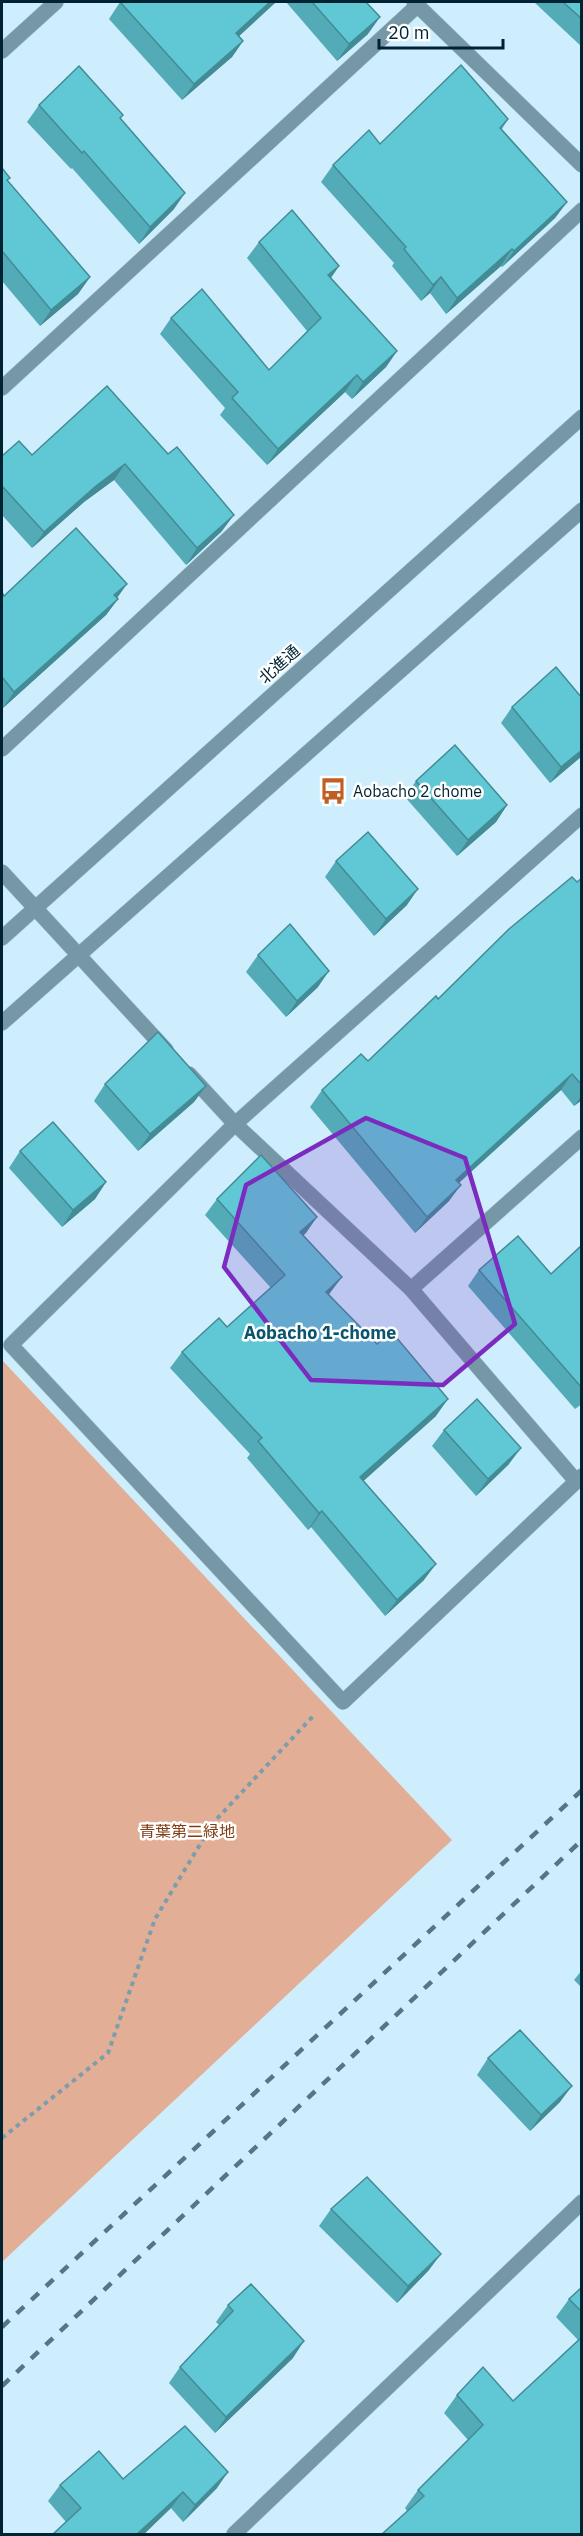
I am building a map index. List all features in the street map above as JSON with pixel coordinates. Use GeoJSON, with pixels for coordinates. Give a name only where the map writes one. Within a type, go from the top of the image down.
{"type":"FeatureCollection","features":[{"type":"Feature","properties":{"kind":"street"},"geometry":{"type":"LineString","coordinates":[[2,51],[56,2]]}},
{"type":"Feature","properties":{"kind":"street"},"geometry":{"type":"LineString","coordinates":[[2,388],[416,3],[582,165]]}},
{"type":"Feature","properties":{"kind":"street"},"geometry":{"type":"LineString","coordinates":[[2,749],[582,210]]}},
{"type":"Feature","properties":{"kind":"street","name":"北進通"},"geometry":{"type":"LineString","coordinates":[[2,938],[582,417]]}},
{"type":"Feature","properties":{"kind":"street"},"geometry":{"type":"LineString","coordinates":[[2,1023],[582,510]]}},
{"type":"Feature","properties":{"kind":"street"},"geometry":{"type":"LineString","coordinates":[[2,872],[235,1124],[411,1289],[579,1479],[343,1702],[11,1344],[235,1124],[582,815]]}},
{"type":"Feature","properties":{"kind":"street"},"geometry":{"type":"LineString","coordinates":[[411,1289],[582,1137]]}},
{"type":"Feature","properties":{"kind":"street"},"geometry":{"type":"LineString","coordinates":[[234,2535],[582,2202]]}},
{"type":"Feature","properties":{"kind":"path"},"geometry":{"type":"LineString","coordinates":[[2,2138],[108,2052],[155,1919],[213,1824],[335,1693]]}},
{"type":"Feature","properties":{"kind":"highlighted area"},"geometry":{"type":"Polygon","coordinates":[[[366,1118],[465,1158],[515,1324],[443,1385],[311,1380],[224,1267],[246,1185],[366,1118]]]}},
{"type":"Feature","properties":{"kind":"green space","name":"青葉第二緑地"},"geometry":{"type":"Polygon","coordinates":[[[2,1360],[452,1840],[2,2262],[2,1360]]]}},
{"type":"Feature","properties":{"kind":"building"},"geometry":{"type":"Polygon","coordinates":[[[120,2],[270,2],[236,33],[243,41],[194,84],[120,2]]]}},
{"type":"Feature","properties":{"kind":"building"},"geometry":{"type":"Polygon","coordinates":[[[312,2],[366,2],[380,17],[349,44],[312,2]]]}},
{"type":"Feature","properties":{"kind":"building"},"geometry":{"type":"Polygon","coordinates":[[[563,2],[582,2],[582,19],[563,2]]]}},
{"type":"Feature","properties":{"kind":"building"},"geometry":{"type":"Polygon","coordinates":[[[461,65],[508,119],[500,128],[567,202],[514,251],[512,249],[457,298],[441,277],[433,285],[404,249],[406,247],[333,165],[369,130],[380,144],[461,65]]]}},
{"type":"Feature","properties":{"kind":"building"},"geometry":{"type":"Polygon","coordinates":[[[79,66],[123,115],[120,118],[185,193],[150,227],[84,151],[82,153],[39,105],[79,66]]]}},
{"type":"Feature","properties":{"kind":"building"},"geometry":{"type":"Polygon","coordinates":[[[2,168],[10,178],[7,180],[90,277],[51,310],[2,251],[2,168]]]}},
{"type":"Feature","properties":{"kind":"building"},"geometry":{"type":"Polygon","coordinates":[[[292,210],[339,266],[328,275],[397,351],[363,382],[357,375],[278,449],[232,398],[238,392],[171,318],[202,289],[269,370],[321,318],[259,242],[292,210]]]}},
{"type":"Feature","properties":{"kind":"building"},"geometry":{"type":"Polygon","coordinates":[[[107,386],[168,454],[177,447],[234,515],[197,548],[125,464],[44,532],[2,486],[2,456],[19,441],[32,455],[107,386]]]}},
{"type":"Feature","properties":{"kind":"building"},"geometry":{"type":"Polygon","coordinates":[[[76,528],[127,584],[114,595],[118,599],[14,692],[2,677],[2,592],[4,596],[76,528]]]}},
{"type":"Feature","properties":{"kind":"building"},"geometry":{"type":"Polygon","coordinates":[[[556,667],[582,698],[582,750],[561,767],[512,707],[556,667]]]}},
{"type":"Feature","properties":{"kind":"building"},"geometry":{"type":"Polygon","coordinates":[[[455,745],[507,805],[468,840],[416,781],[455,745]]]}},
{"type":"Feature","properties":{"kind":"building"},"geometry":{"type":"Polygon","coordinates":[[[368,832],[418,889],[386,919],[336,861],[368,832]]]}},
{"type":"Feature","properties":{"kind":"building"},"geometry":{"type":"Polygon","coordinates":[[[572,877],[577,882],[582,878],[582,1085],[572,1074],[456,1180],[461,1185],[427,1217],[322,1090],[361,1054],[368,1061],[436,996],[438,999],[509,929],[572,877]]]}},
{"type":"Feature","properties":{"kind":"building"},"geometry":{"type":"Polygon","coordinates":[[[290,924],[329,971],[297,1001],[258,955],[290,924]]]}},
{"type":"Feature","properties":{"kind":"building"},"geometry":{"type":"Polygon","coordinates":[[[158,1032],[206,1086],[150,1134],[105,1084],[158,1032]]]}},
{"type":"Feature","properties":{"kind":"building"},"geometry":{"type":"Polygon","coordinates":[[[53,1122],[106,1182],[73,1210],[20,1151],[53,1122]]]}},
{"type":"Feature","properties":{"kind":"building"},"geometry":{"type":"Polygon","coordinates":[[[261,1155],[317,1217],[300,1232],[342,1277],[326,1292],[377,1344],[391,1331],[448,1399],[360,1477],[436,1564],[397,1600],[322,1511],[319,1513],[258,1441],[262,1438],[182,1352],[219,1318],[227,1327],[285,1275],[217,1199],[261,1155]]]}},
{"type":"Feature","properties":{"kind":"building"},"geometry":{"type":"Polygon","coordinates":[[[518,1236],[551,1274],[582,1245],[582,1388],[479,1270],[518,1236]]]}},
{"type":"Feature","properties":{"kind":"building"},"geometry":{"type":"Polygon","coordinates":[[[477,1399],[521,1448],[488,1479],[444,1430],[477,1399]]]}},
{"type":"Feature","properties":{"kind":"building"},"geometry":{"type":"Polygon","coordinates":[[[520,2030],[572,2086],[541,2115],[488,2058],[520,2030]]]}},
{"type":"Feature","properties":{"kind":"building"},"geometry":{"type":"Polygon","coordinates":[[[367,2177],[441,2254],[408,2286],[331,2209],[367,2177]]]}},
{"type":"Feature","properties":{"kind":"building"},"geometry":{"type":"Polygon","coordinates":[[[251,2284],[304,2341],[226,2417],[180,2367],[233,2311],[228,2305],[251,2284]]]}},
{"type":"Feature","properties":{"kind":"building"},"geometry":{"type":"Polygon","coordinates":[[[582,2287],[582,2312],[569,2299],[582,2287]]]}},
{"type":"Feature","properties":{"kind":"building"},"geometry":{"type":"Polygon","coordinates":[[[582,2337],[582,2535],[381,2535],[424,2496],[418,2490],[483,2425],[457,2395],[483,2367],[513,2401],[582,2337]]]}},
{"type":"Feature","properties":{"kind":"building"},"geometry":{"type":"Polygon","coordinates":[[[185,2426],[228,2472],[195,2505],[183,2492],[136,2535],[52,2535],[81,2508],[60,2485],[99,2451],[123,2479],[185,2426]]]}},
{"type":"Feature","properties":{"kind":"railway"},"geometry":{"type":"LineString","coordinates":[[2,2327],[582,1790]]}},
{"type":"Feature","properties":{"kind":"railway"},"geometry":{"type":"LineString","coordinates":[[2,2386],[582,1840]]}},
{"type":"Feature","properties":{"kind":"place","name":"Aobacho 2 chome"},"geometry":{"type":"Point","coordinates":[333,791]}},
{"type":"Feature","properties":{"kind":"district","name":"Aobacho 1-chome"},"geometry":{"type":"Point","coordinates":[320,1333]}}]}
